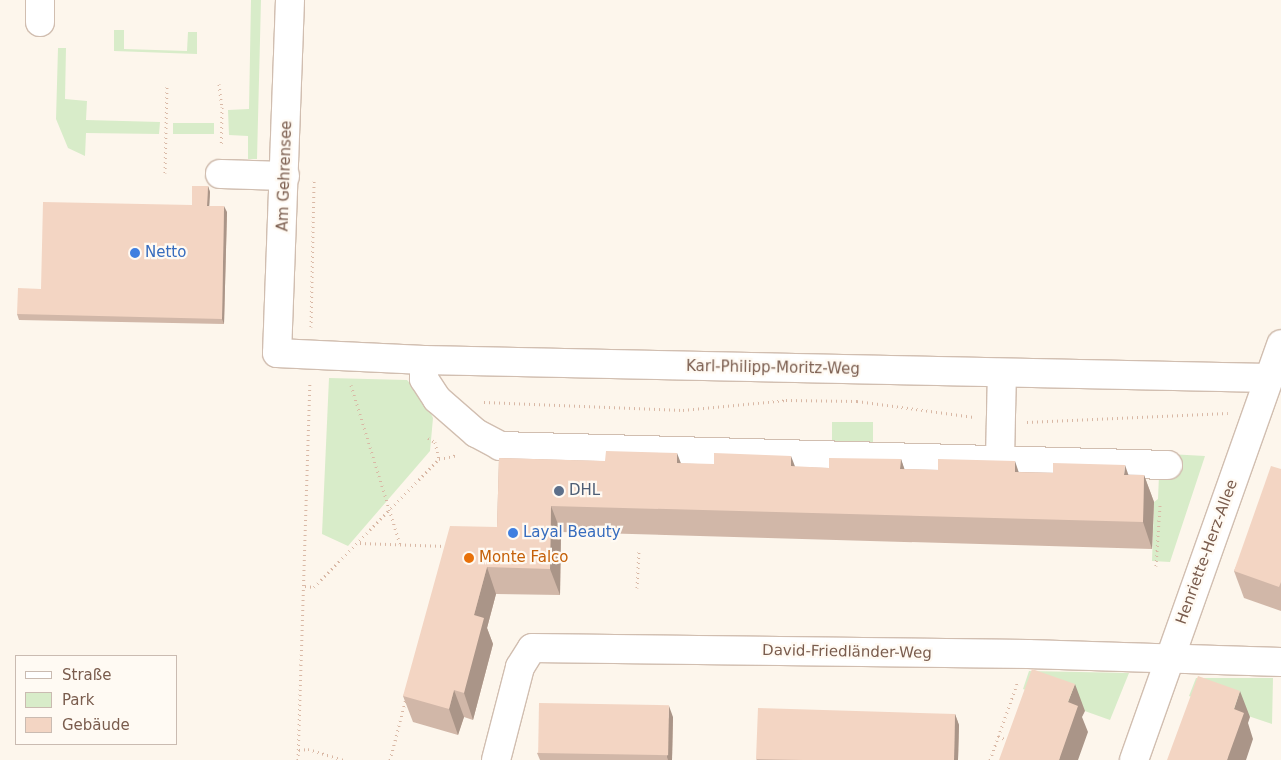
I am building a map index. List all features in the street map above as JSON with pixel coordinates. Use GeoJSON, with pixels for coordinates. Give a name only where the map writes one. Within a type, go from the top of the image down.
{"type":"FeatureCollection","features":[{"type":"Feature","properties":{"kind":"street","name":"Am Gehrensee"},"geometry":{"type":"LineString","coordinates":[[277,353],[290,0]]}},
{"type":"Feature","properties":{"kind":"street"},"geometry":{"type":"LineString","coordinates":[[220,174],[285,176]]}},
{"type":"Feature","properties":{"kind":"street","name":"Henriette-Herz-Allee"},"geometry":{"type":"LineString","coordinates":[[1134,760],[1281,344]]}},
{"type":"Feature","properties":{"kind":"street","name":"Karl-Philipp-Moritz-Weg"},"geometry":{"type":"LineString","coordinates":[[277,353],[424,360],[1269,378]]}},
{"type":"Feature","properties":{"kind":"street"},"geometry":{"type":"LineString","coordinates":[[424,360],[424,378],[437,399],[476,433],[500,446],[1168,465]]}},
{"type":"Feature","properties":{"kind":"street"},"geometry":{"type":"LineString","coordinates":[[1000,459],[1002,373]]}},
{"type":"Feature","properties":{"kind":"street","name":"David-Friedländer-Weg"},"geometry":{"type":"LineString","coordinates":[[496,760],[520,667],[532,648],[1028,654],[1281,662]]}},
{"type":"Feature","properties":{"kind":"path"},"geometry":{"type":"LineString","coordinates":[[165,173],[167,84]]}},
{"type":"Feature","properties":{"kind":"path"},"geometry":{"type":"LineString","coordinates":[[219,84],[222,107],[220,174]]}},
{"type":"Feature","properties":{"kind":"path"},"geometry":{"type":"LineString","coordinates":[[298,760],[311,356]]}},
{"type":"Feature","properties":{"kind":"path"},"geometry":{"type":"LineString","coordinates":[[350,380],[400,544]]}},
{"type":"Feature","properties":{"kind":"path"},"geometry":{"type":"LineString","coordinates":[[437,399],[683,410],[786,400],[857,401],[1001,422],[1229,414]]}},
{"type":"Feature","properties":{"kind":"path"},"geometry":{"type":"LineString","coordinates":[[428,438],[435,442],[438,459]]}},
{"type":"Feature","properties":{"kind":"path"},"geometry":{"type":"LineString","coordinates":[[305,586],[314,587],[360,543],[438,459],[500,446]]}},
{"type":"Feature","properties":{"kind":"path"},"geometry":{"type":"LineString","coordinates":[[1156,566],[1160,505]]}},
{"type":"Feature","properties":{"kind":"path"},"geometry":{"type":"LineString","coordinates":[[360,543],[455,546]]}},
{"type":"Feature","properties":{"kind":"path"},"geometry":{"type":"LineString","coordinates":[[444,555],[446,546]]}},
{"type":"Feature","properties":{"kind":"path"},"geometry":{"type":"LineString","coordinates":[[637,588],[639,551]]}},
{"type":"Feature","properties":{"kind":"path"},"geometry":{"type":"LineString","coordinates":[[990,760],[1028,654]]}},
{"type":"Feature","properties":{"kind":"path"},"geometry":{"type":"LineString","coordinates":[[1018,682],[1026,685]]}},
{"type":"Feature","properties":{"kind":"path"},"geometry":{"type":"LineString","coordinates":[[390,760],[407,695]]}},
{"type":"Feature","properties":{"kind":"path"},"geometry":{"type":"LineString","coordinates":[[998,736],[1014,744]]}},
{"type":"Feature","properties":{"kind":"path"},"geometry":{"type":"LineString","coordinates":[[299,750],[308,749],[344,760]]}},
{"type":"Feature","properties":{"kind":"green space"},"geometry":{"type":"Polygon","coordinates":[[[251,0],[261,0],[257,159],[248,159],[248,136],[229,135],[228,110],[249,109],[251,0]]]}},
{"type":"Feature","properties":{"kind":"green space"},"geometry":{"type":"Polygon","coordinates":[[[114,30],[124,30],[124,49],[187,51],[188,32],[197,32],[197,54],[114,51],[114,30]]]}},
{"type":"Feature","properties":{"kind":"green space"},"geometry":{"type":"Polygon","coordinates":[[[58,48],[66,48],[65,99],[87,101],[86,120],[160,122],[159,134],[86,133],[85,156],[68,148],[56,119],[58,48]]]}},
{"type":"Feature","properties":{"kind":"green space"},"geometry":{"type":"Polygon","coordinates":[[[173,123],[214,123],[214,134],[173,134],[173,123]]]}},
{"type":"Feature","properties":{"kind":"green space"},"geometry":{"type":"Polygon","coordinates":[[[329,378],[407,380],[424,398],[433,418],[430,451],[348,546],[322,534],[329,378]]]}},
{"type":"Feature","properties":{"kind":"green space"},"geometry":{"type":"Polygon","coordinates":[[[832,422],[873,422],[873,453],[832,453],[832,422]]]}},
{"type":"Feature","properties":{"kind":"green space"},"geometry":{"type":"Polygon","coordinates":[[[1169,454],[1205,456],[1170,562],[1152,561],[1154,502],[1158,499],[1159,475],[1169,454]]]}},
{"type":"Feature","properties":{"kind":"green space"},"geometry":{"type":"Polygon","coordinates":[[[1029,671],[1129,673],[1110,720],[1023,689],[1029,671]]]}},
{"type":"Feature","properties":{"kind":"green space"},"geometry":{"type":"Polygon","coordinates":[[[1196,678],[1273,678],[1272,724],[1189,696],[1196,678]]]}},
{"type":"Feature","properties":{"kind":"building","name":"Netto"},"geometry":{"type":"Polygon","coordinates":[[[192,186],[208,186],[207,206],[224,206],[222,319],[17,314],[18,288],[41,289],[43,202],[192,205],[192,186]]]}},
{"type":"Feature","properties":{"kind":"building"},"geometry":{"type":"Polygon","coordinates":[[[606,451],[677,453],[677,463],[714,464],[714,453],[791,456],[791,466],[829,468],[829,458],[901,459],[900,469],[938,470],[938,459],[1015,461],[1015,472],[1053,473],[1053,463],[1125,465],[1124,475],[1144,475],[1143,522],[551,506],[550,569],[487,567],[474,615],[484,618],[464,693],[454,690],[449,709],[403,696],[450,526],[497,527],[499,458],[605,461],[606,451]]]}},
{"type":"Feature","properties":{"kind":"building"},"geometry":{"type":"Polygon","coordinates":[[[1271,466],[1281,469],[1281,582],[1279,587],[1234,571],[1271,466]]]}},
{"type":"Feature","properties":{"kind":"building"},"geometry":{"type":"Polygon","coordinates":[[[1032,669],[1075,684],[1068,702],[1078,706],[1059,760],[999,760],[1032,669]]]}},
{"type":"Feature","properties":{"kind":"building"},"geometry":{"type":"Polygon","coordinates":[[[1198,676],[1240,691],[1234,709],[1244,713],[1227,760],[1167,760],[1198,676]]]}},
{"type":"Feature","properties":{"kind":"building"},"geometry":{"type":"Polygon","coordinates":[[[539,703],[669,705],[668,755],[538,753],[539,703]]]}},
{"type":"Feature","properties":{"kind":"building"},"geometry":{"type":"Polygon","coordinates":[[[758,708],[955,714],[954,760],[756,759],[758,708]]]}},
{"type":"Feature","properties":{"kind":"place","name":"Netto"},"geometry":{"type":"Point","coordinates":[135,253]}},
{"type":"Feature","properties":{"kind":"place","name":"DHL"},"geometry":{"type":"Point","coordinates":[559,491]}},
{"type":"Feature","properties":{"kind":"place","name":"Layal Beauty"},"geometry":{"type":"Point","coordinates":[513,533]}},
{"type":"Feature","properties":{"kind":"place","name":"Monte Falco"},"geometry":{"type":"Point","coordinates":[469,558]}}]}
